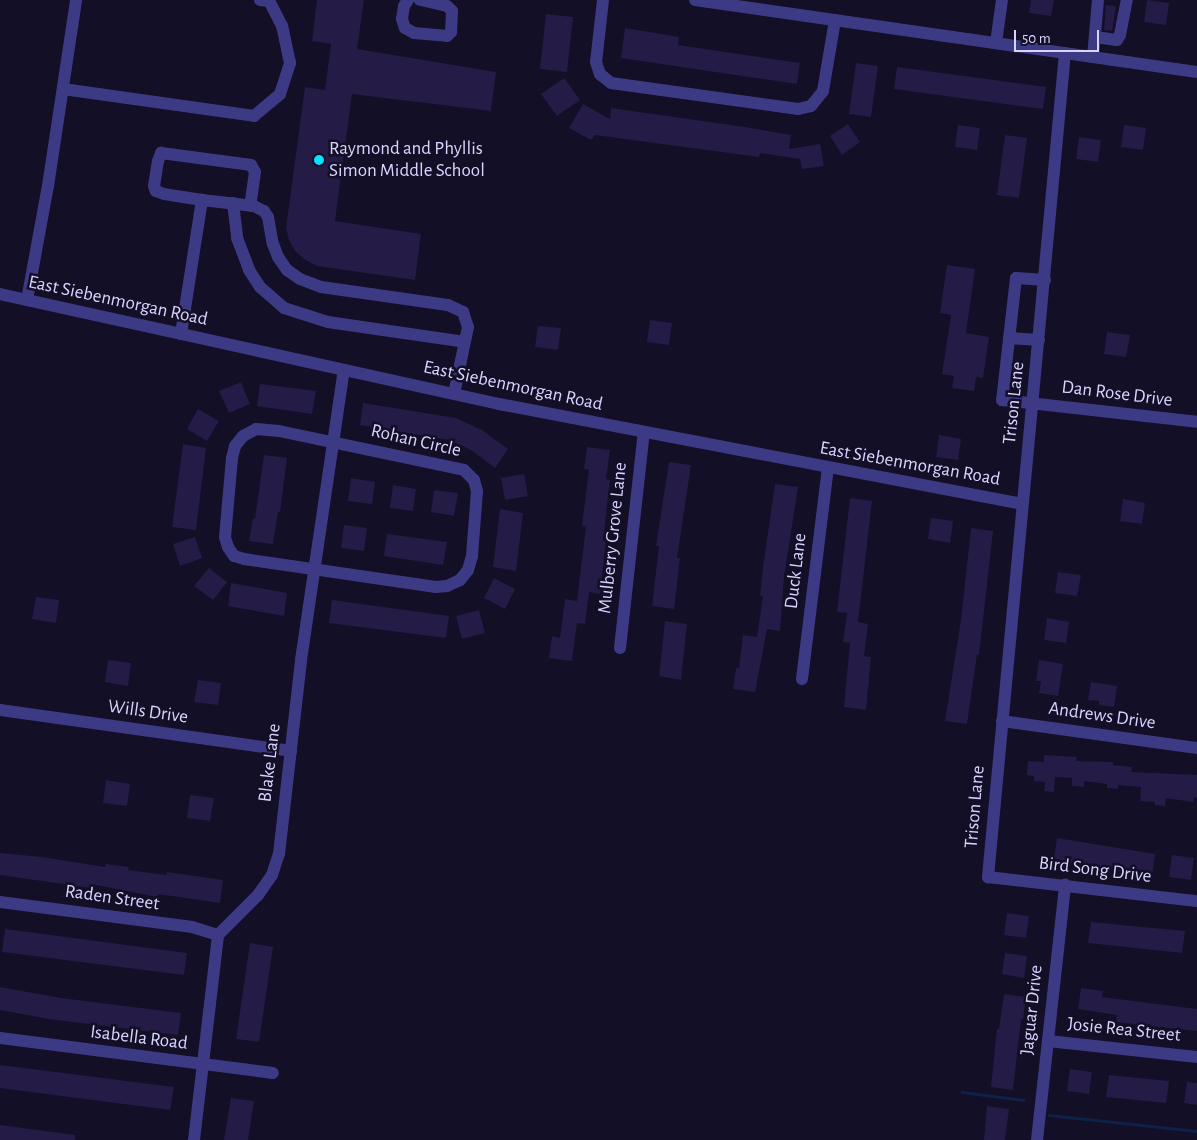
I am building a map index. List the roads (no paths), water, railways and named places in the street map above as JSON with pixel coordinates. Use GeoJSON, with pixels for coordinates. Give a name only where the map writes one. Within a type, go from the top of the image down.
{"type":"FeatureCollection","features":[{"type":"Feature","properties":{"kind":"street"},"geometry":{"type":"LineString","coordinates":[[27,300],[64,89],[76,0]]}},
{"type":"Feature","properties":{"kind":"street"},"geometry":{"type":"LineString","coordinates":[[64,89],[254,116],[280,94],[290,63],[282,26],[270,2],[260,0]]}},
{"type":"Feature","properties":{"kind":"street"},"geometry":{"type":"LineString","coordinates":[[408,0],[404,6],[402,19],[406,28],[414,33],[447,36],[451,32],[452,11],[447,6],[420,0]]}},
{"type":"Feature","properties":{"kind":"street"},"geometry":{"type":"LineString","coordinates":[[604,0],[596,62],[600,74],[612,83],[798,109],[811,106],[824,92],[835,20]]}},
{"type":"Feature","properties":{"kind":"street"},"geometry":{"type":"LineString","coordinates":[[695,0],[1197,72]]}},
{"type":"Feature","properties":{"kind":"street"},"geometry":{"type":"LineString","coordinates":[[996,43],[1002,0]]}},
{"type":"Feature","properties":{"kind":"street"},"geometry":{"type":"LineString","coordinates":[[1093,57],[1098,0]]}},
{"type":"Feature","properties":{"kind":"street"},"geometry":{"type":"LineString","coordinates":[[1120,61],[1117,40],[1120,35],[1127,0]]}},
{"type":"Feature","properties":{"kind":"street"},"geometry":{"type":"LineString","coordinates":[[1095,37],[1117,40]]}},
{"type":"Feature","properties":{"kind":"street","name":"Trison Lane"},"geometry":{"type":"LineString","coordinates":[[988,877],[1065,53]]}},
{"type":"Feature","properties":{"kind":"street"},"geometry":{"type":"LineString","coordinates":[[250,206],[255,172],[250,165],[161,153],[154,186],[156,191],[164,194],[259,208],[268,217],[273,244],[278,257],[287,270],[300,279],[321,287],[454,306],[463,312],[468,322],[454,394]]}},
{"type":"Feature","properties":{"kind":"street"},"geometry":{"type":"LineString","coordinates":[[182,334],[202,200]]}},
{"type":"Feature","properties":{"kind":"street"},"geometry":{"type":"LineString","coordinates":[[233,203],[238,238],[249,270],[260,287],[284,308],[328,322],[465,342]]}},
{"type":"Feature","properties":{"kind":"street"},"geometry":{"type":"LineString","coordinates":[[1039,340],[1009,338],[1016,278],[1044,280]]}},
{"type":"Feature","properties":{"kind":"street","name":"East Siebenmorgan Road"},"geometry":{"type":"LineString","coordinates":[[0,294],[454,394],[828,468],[1022,504]]}},
{"type":"Feature","properties":{"kind":"street","name":"Dan Rose Drive"},"geometry":{"type":"LineString","coordinates":[[1009,338],[1002,400],[1197,422]]}},
{"type":"Feature","properties":{"kind":"street","name":"Blake Lane"},"geometry":{"type":"LineString","coordinates":[[218,935],[258,894],[272,875],[279,854],[314,570],[344,370]]}},
{"type":"Feature","properties":{"kind":"street","name":"Rohan Circle"},"geometry":{"type":"LineString","coordinates":[[256,429],[279,431],[333,441],[464,470],[474,480],[477,491],[472,556],[468,570],[460,580],[447,586],[436,587],[314,570],[244,559],[234,556],[228,547],[224,537],[232,458],[235,446],[243,436],[256,429]]}},
{"type":"Feature","properties":{"kind":"street","name":"Mulberry Grove Lane"},"geometry":{"type":"LineString","coordinates":[[620,648],[644,432]]}},
{"type":"Feature","properties":{"kind":"street","name":"Duck Lane"},"geometry":{"type":"LineString","coordinates":[[802,679],[828,468]]}},
{"type":"Feature","properties":{"kind":"street","name":"Wills Drive"},"geometry":{"type":"LineString","coordinates":[[0,710],[291,751]]}},
{"type":"Feature","properties":{"kind":"street","name":"Andrews Drive"},"geometry":{"type":"LineString","coordinates":[[1002,721],[1197,748]]}},
{"type":"Feature","properties":{"kind":"street","name":"Bird Song Drive"},"geometry":{"type":"LineString","coordinates":[[988,877],[1197,901]]}},
{"type":"Feature","properties":{"kind":"street","name":"Jaguar Drive"},"geometry":{"type":"LineString","coordinates":[[1037,1140],[1065,885]]}},
{"type":"Feature","properties":{"kind":"street","name":"Raden Street"},"geometry":{"type":"LineString","coordinates":[[0,902],[192,927],[218,935]]}},
{"type":"Feature","properties":{"kind":"street"},"geometry":{"type":"LineString","coordinates":[[194,1140],[218,935]]}},
{"type":"Feature","properties":{"kind":"street","name":"Isabella Road"},"geometry":{"type":"LineString","coordinates":[[0,1038],[274,1074]]}},
{"type":"Feature","properties":{"kind":"street","name":"Josie Rea Street"},"geometry":{"type":"LineString","coordinates":[[1048,1041],[1197,1057]]}},
{"type":"Feature","properties":{"kind":"waterway"},"geometry":{"type":"LineString","coordinates":[[962,1092],[1023,1100]]}},
{"type":"Feature","properties":{"kind":"waterway"},"geometry":{"type":"LineString","coordinates":[[1049,1115],[1197,1131]]}},
{"type":"Feature","properties":{"kind":"place","name":"Raymond and Phyllis Simon Middle School"},"geometry":{"type":"Point","coordinates":[319,160]}}]}
